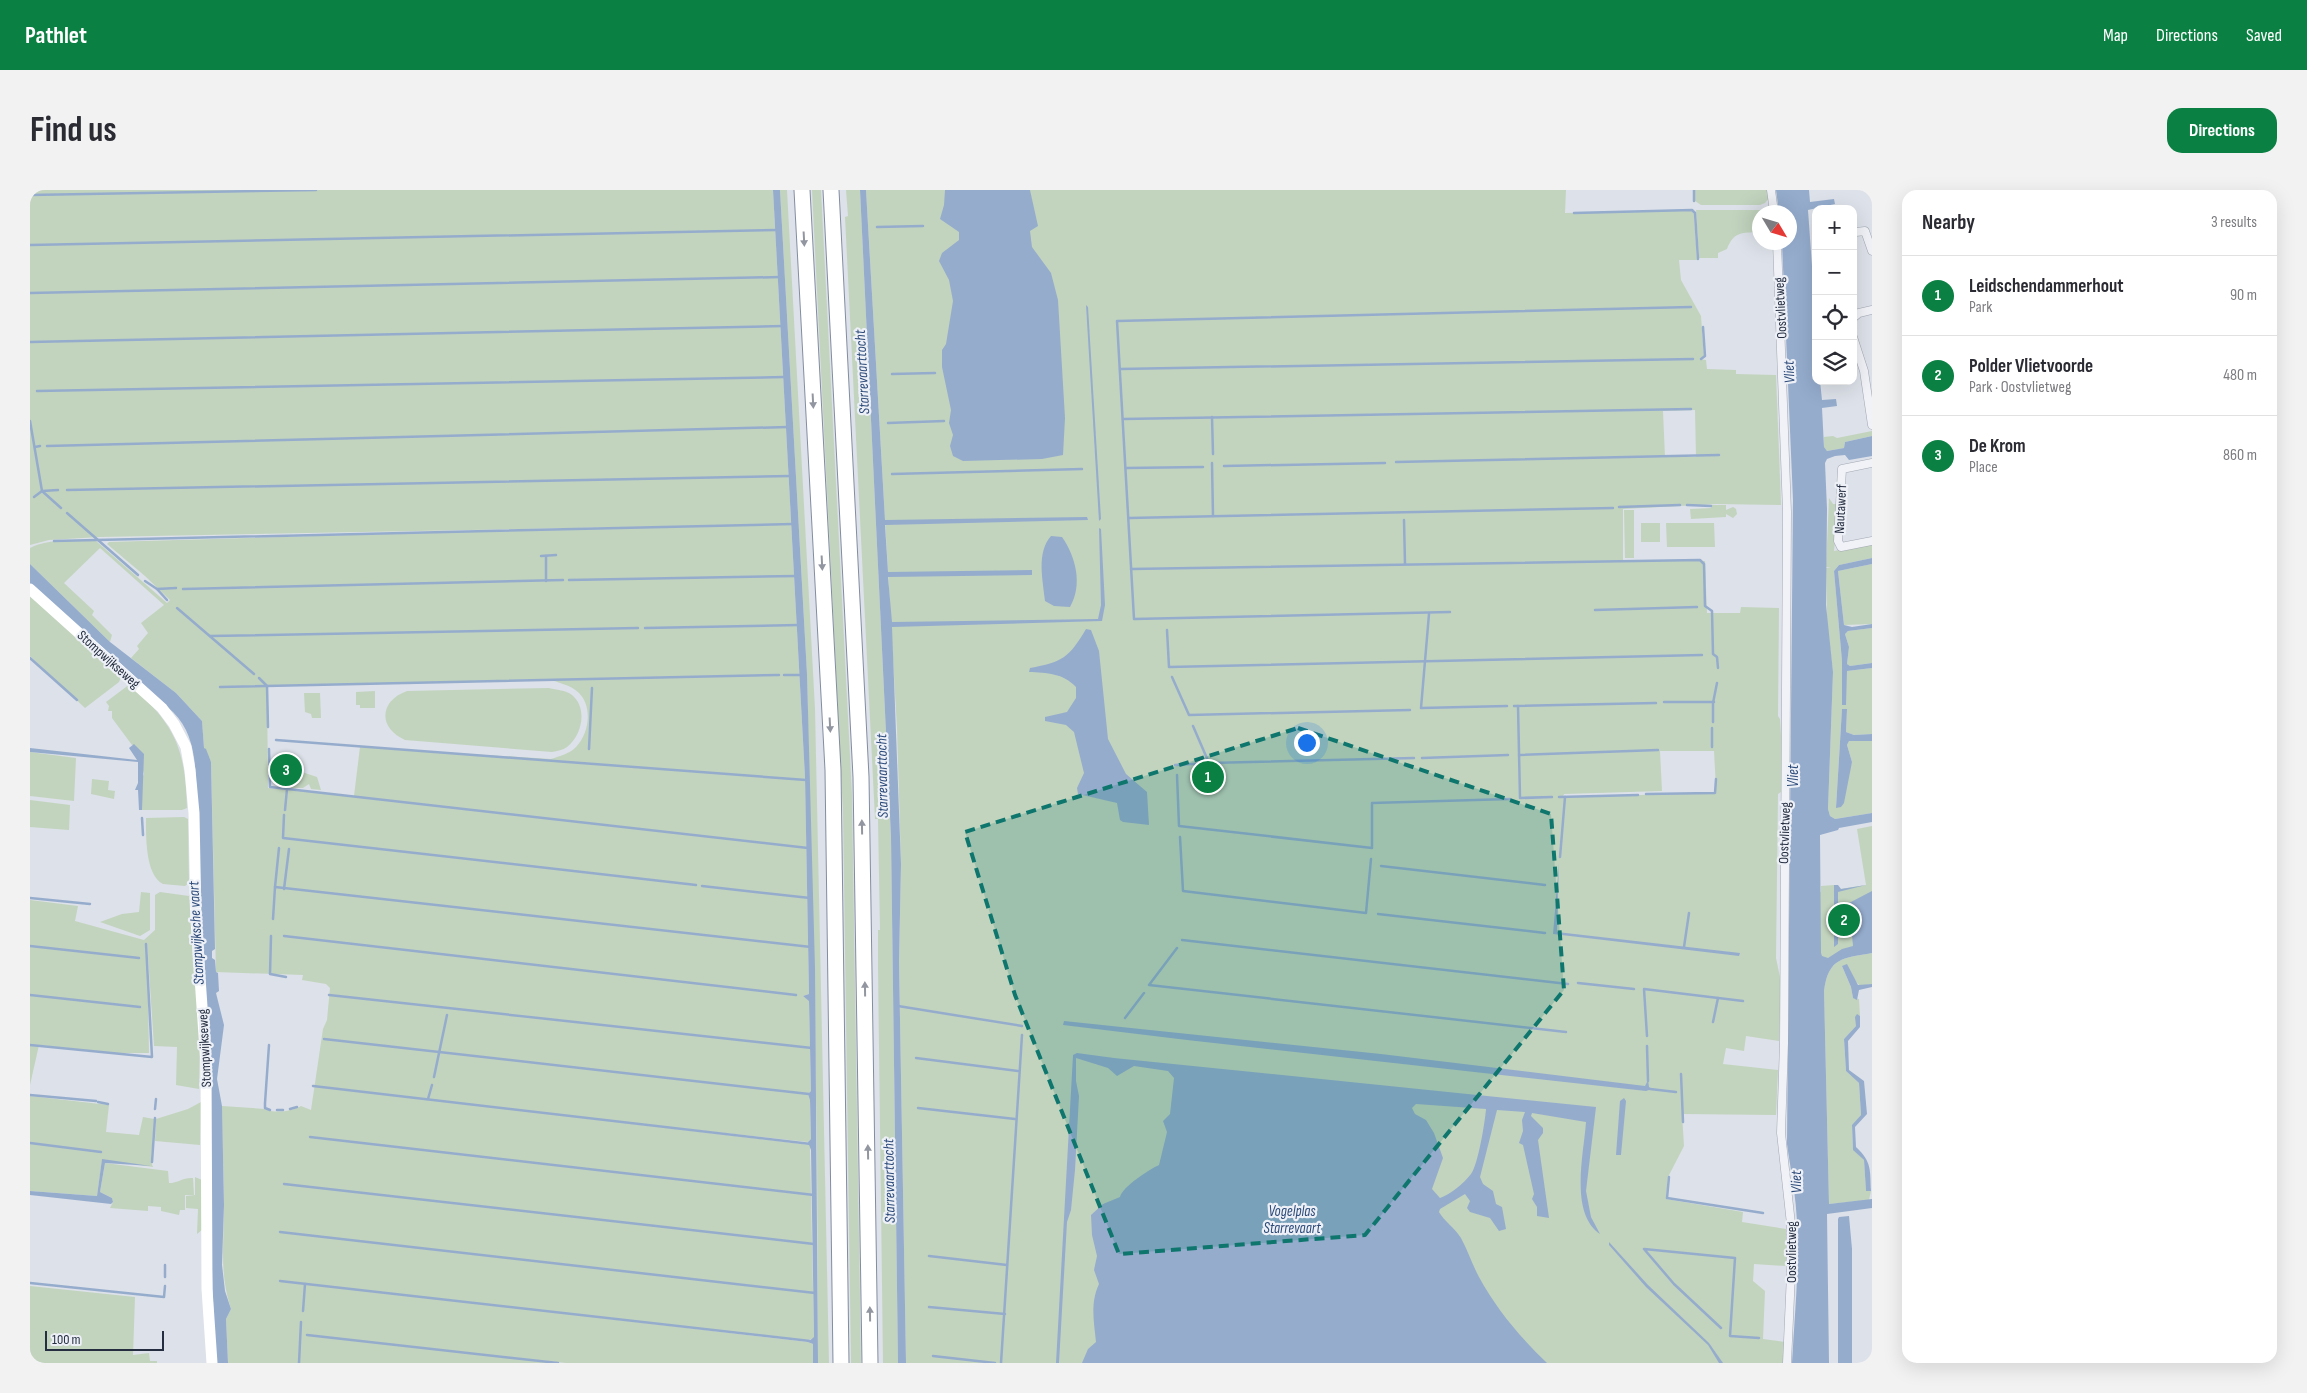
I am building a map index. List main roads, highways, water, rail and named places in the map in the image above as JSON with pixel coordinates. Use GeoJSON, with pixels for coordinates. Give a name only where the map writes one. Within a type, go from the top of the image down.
{"type":"FeatureCollection","features":[{"type":"Feature","properties":{"kind":"highway"},"geometry":{"type":"LineString","coordinates":[[802,190],[833,770],[841,1363]]}},
{"type":"Feature","properties":{"kind":"highway"},"geometry":{"type":"LineString","coordinates":[[831,190],[860,777],[870,1363]]}},
{"type":"Feature","properties":{"kind":"water"},"geometry":{"type":"Polygon","coordinates":[[[773,190],[780,190],[807,674],[815,968],[818,1363],[813,1363],[813,1344],[808,1342],[814,1337],[811,1150],[808,1142],[811,1139],[810,1100],[808,1094],[811,1091],[809,1001],[803,996],[809,994],[805,777],[773,190]]]}},
{"type":"Feature","properties":{"kind":"water"},"geometry":{"type":"Polygon","coordinates":[[[860,190],[866,190],[885,520],[1087,517],[1088,520],[885,525],[888,572],[1032,570],[1032,575],[888,577],[892,622],[1098,619],[1101,605],[1099,528],[1101,529],[1105,605],[1102,621],[892,627],[901,864],[899,962],[906,1363],[898,1363],[891,837],[860,190]]]}},
{"type":"Feature","properties":{"kind":"water"},"geometry":{"type":"Polygon","coordinates":[[[945,190],[1030,190],[1038,226],[1030,231],[1032,247],[1051,273],[1058,300],[1065,418],[1063,455],[1042,459],[963,461],[953,456],[950,446],[953,435],[949,423],[951,410],[942,367],[942,350],[946,344],[953,301],[949,280],[939,261],[942,253],[959,240],[959,232],[940,219],[944,205],[945,190]]]}},
{"type":"Feature","properties":{"kind":"water","name":"Vliet"},"geometry":{"type":"Polygon","coordinates":[[[1776,190],[1809,190],[1810,202],[1834,199],[1835,204],[1812,205],[1812,209],[1808,210],[1812,266],[1812,385],[1820,385],[1822,400],[1836,399],[1837,406],[1822,408],[1824,447],[1827,451],[1844,448],[1845,442],[1872,436],[1872,456],[1849,460],[1845,455],[1835,456],[1827,459],[1825,463],[1827,509],[1826,605],[1833,672],[1828,809],[1830,816],[1835,819],[1872,813],[1872,822],[1839,828],[1838,830],[1820,835],[1822,956],[1828,958],[1842,949],[1853,946],[1849,903],[1872,891],[1872,953],[1853,956],[1839,961],[1829,971],[1824,991],[1829,1204],[1872,1199],[1872,1208],[1827,1214],[1829,1363],[1792,1363],[1798,1255],[1794,1190],[1787,1144],[1793,500],[1782,250],[1797,250],[1797,205],[1778,205],[1776,190]]]}},
{"type":"Feature","properties":{"kind":"water"},"geometry":{"type":"Polygon","coordinates":[[[1086,305],[1088,307],[1101,519],[1099,521],[1086,305]]]}},
{"type":"Feature","properties":{"kind":"water"},"geometry":{"type":"Polygon","coordinates":[[[1051,536],[1062,537],[1074,562],[1077,580],[1074,598],[1070,607],[1054,606],[1045,601],[1042,558],[1043,550],[1051,536]]]}},
{"type":"Feature","properties":{"kind":"water"},"geometry":{"type":"Polygon","coordinates":[[[1872,558],[1872,564],[1838,571],[1844,625],[1852,627],[1872,624],[1872,628],[1848,631],[1845,634],[1849,647],[1847,664],[1850,666],[1872,663],[1872,668],[1847,671],[1846,705],[1842,705],[1842,661],[1834,571],[1839,565],[1872,558]]]}},
{"type":"Feature","properties":{"kind":"water"},"geometry":{"type":"Polygon","coordinates":[[[30,564],[110,642],[176,693],[202,721],[204,748],[211,762],[215,949],[212,951],[212,958],[215,960],[216,972],[218,973],[219,991],[216,993],[224,1025],[217,1079],[222,1106],[224,1205],[222,1265],[225,1291],[231,1309],[226,1319],[228,1363],[215,1363],[197,799],[195,764],[191,742],[181,721],[173,712],[30,585],[30,564]]]}},
{"type":"Feature","properties":{"kind":"water"},"geometry":{"type":"Polygon","coordinates":[[[1086,629],[1091,630],[1099,651],[1108,739],[1126,774],[1147,792],[1149,825],[1123,822],[1120,820],[1117,803],[1078,794],[1077,788],[1084,773],[1074,732],[1066,725],[1045,721],[1045,717],[1067,712],[1076,698],[1076,687],[1060,676],[1029,672],[1030,668],[1057,661],[1064,657],[1075,646],[1086,629]]]}},
{"type":"Feature","properties":{"kind":"water"},"geometry":{"type":"Polygon","coordinates":[[[1842,709],[1847,709],[1846,732],[1854,735],[1872,734],[1872,741],[1849,741],[1847,745],[1852,762],[1844,803],[1841,807],[1836,808],[1842,709]]]}},
{"type":"Feature","properties":{"kind":"water"},"geometry":{"type":"Polygon","coordinates":[[[134,744],[144,754],[142,810],[139,810],[138,790],[135,790],[138,783],[138,762],[30,752],[30,748],[137,760],[129,748],[134,744]]]}},
{"type":"Feature","properties":{"kind":"water"},"geometry":{"type":"Polygon","coordinates":[[[1559,863],[1557,932],[1740,953],[1739,956],[1553,934],[1559,863]]]}},
{"type":"Feature","properties":{"kind":"water"},"geometry":{"type":"Polygon","coordinates":[[[1834,885],[1838,885],[1841,889],[1866,885],[1838,892],[1838,944],[1834,947],[1834,885]]]}},
{"type":"Feature","properties":{"kind":"water"},"geometry":{"type":"Polygon","coordinates":[[[1847,964],[1858,985],[1872,984],[1872,987],[1859,990],[1857,1000],[1853,998],[1851,987],[1842,966],[1847,964]]]}},
{"type":"Feature","properties":{"kind":"water"},"geometry":{"type":"Polygon","coordinates":[[[1857,1014],[1860,1016],[1860,1027],[1848,1041],[1849,1070],[1864,1081],[1867,1114],[1855,1127],[1856,1147],[1868,1162],[1871,1191],[1866,1191],[1864,1160],[1853,1150],[1852,1125],[1861,1115],[1859,1083],[1846,1071],[1844,1039],[1856,1026],[1855,1017],[1857,1014]]]}},
{"type":"Feature","properties":{"kind":"water"},"geometry":{"type":"Polygon","coordinates":[[[1064,1021],[1381,1054],[1645,1086],[1648,1080],[1649,1087],[1652,1089],[1646,1091],[1187,1040],[1063,1025],[1064,1021]]]}},
{"type":"Feature","properties":{"kind":"water","name":"Vogelplas Starrevaart"},"geometry":{"type":"Polygon","coordinates":[[[1077,1053],[1596,1107],[1586,1191],[1591,1217],[1600,1234],[1590,1224],[1584,1212],[1581,1198],[1581,1166],[1586,1122],[1532,1113],[1531,1116],[1543,1128],[1543,1133],[1538,1140],[1549,1218],[1537,1216],[1537,1207],[1532,1199],[1534,1194],[1523,1145],[1519,1143],[1523,1131],[1522,1120],[1525,1112],[1497,1110],[1480,1177],[1483,1184],[1493,1191],[1496,1204],[1502,1207],[1506,1229],[1499,1231],[1490,1218],[1470,1212],[1467,1208],[1470,1201],[1465,1194],[1440,1209],[1439,1212],[1461,1238],[1479,1277],[1501,1312],[1547,1363],[1082,1363],[1088,1349],[1096,1342],[1094,1298],[1099,1284],[1094,1270],[1097,1256],[1092,1235],[1091,1215],[1103,1204],[1120,1197],[1126,1188],[1143,1174],[1159,1165],[1167,1132],[1163,1121],[1170,1114],[1174,1078],[1168,1071],[1134,1066],[1117,1076],[1108,1068],[1076,1058],[1076,1081],[1079,1096],[1075,1170],[1071,1210],[1067,1222],[1059,1363],[1056,1363],[1073,1055],[1077,1053]],[[1416,1104],[1412,1108],[1415,1114],[1426,1120],[1434,1133],[1443,1158],[1432,1189],[1440,1198],[1461,1185],[1474,1169],[1481,1143],[1486,1109],[1416,1104]]]}},
{"type":"Feature","properties":{"kind":"water"},"geometry":{"type":"Polygon","coordinates":[[[1624,1098],[1626,1101],[1621,1155],[1616,1155],[1620,1101],[1624,1098]]]}},
{"type":"Feature","properties":{"kind":"water"},"geometry":{"type":"Polygon","coordinates":[[[102,1159],[151,1166],[105,1163],[100,1192],[112,1198],[113,1202],[111,1204],[30,1195],[30,1191],[97,1196],[102,1159]]]}},
{"type":"Feature","properties":{"kind":"water"},"geometry":{"type":"Polygon","coordinates":[[[1849,1216],[1852,1249],[1852,1363],[1838,1363],[1838,1219],[1839,1217],[1849,1216]]]}},
{"type":"Feature","properties":{"kind":"water"},"geometry":{"type":"Polygon","coordinates":[[[1609,1242],[1648,1285],[1709,1343],[1723,1363],[1719,1363],[1708,1345],[1646,1287],[1609,1245],[1609,1242]]]}},
{"type":"Feature","properties":{"kind":"waterway"},"geometry":{"type":"LineString","coordinates":[[30,195],[316,190]]}},
{"type":"Feature","properties":{"kind":"waterway"},"geometry":{"type":"LineString","coordinates":[[1694,190],[1694,201]]}},
{"type":"Feature","properties":{"kind":"waterway"},"geometry":{"type":"LineString","coordinates":[[1574,213],[1692,210],[1695,213],[1698,259]]}},
{"type":"Feature","properties":{"kind":"waterway"},"geometry":{"type":"LineString","coordinates":[[877,227],[923,226]]}},
{"type":"Feature","properties":{"kind":"waterway"},"geometry":{"type":"LineString","coordinates":[[30,245],[776,230]]}},
{"type":"Feature","properties":{"kind":"waterway"},"geometry":{"type":"LineString","coordinates":[[30,293],[781,277]]}},
{"type":"Feature","properties":{"kind":"waterway"},"geometry":{"type":"LineString","coordinates":[[1450,612],[1134,619],[1117,321],[1691,307]]}},
{"type":"Feature","properties":{"kind":"waterway"},"geometry":{"type":"LineString","coordinates":[[30,342],[783,326]]}},
{"type":"Feature","properties":{"kind":"waterway"},"geometry":{"type":"LineString","coordinates":[[1701,359],[1705,356],[1703,327]]}},
{"type":"Feature","properties":{"kind":"waterway"},"geometry":{"type":"LineString","coordinates":[[1120,369],[1693,359]]}},
{"type":"Feature","properties":{"kind":"waterway"},"geometry":{"type":"LineString","coordinates":[[892,374],[935,373]]}},
{"type":"Feature","properties":{"kind":"waterway"},"geometry":{"type":"LineString","coordinates":[[37,391],[785,377]]}},
{"type":"Feature","properties":{"kind":"waterway"},"geometry":{"type":"LineString","coordinates":[[1123,419],[1691,409]]}},
{"type":"Feature","properties":{"kind":"waterway"},"geometry":{"type":"LineString","coordinates":[[1212,417],[1213,454]]}},
{"type":"Feature","properties":{"kind":"waterway"},"geometry":{"type":"LineString","coordinates":[[30,421],[42,491],[61,508]]}},
{"type":"Feature","properties":{"kind":"waterway"},"geometry":{"type":"LineString","coordinates":[[888,423],[944,421]]}},
{"type":"Feature","properties":{"kind":"waterway"},"geometry":{"type":"LineString","coordinates":[[47,446],[788,427]]}},
{"type":"Feature","properties":{"kind":"waterway"},"geometry":{"type":"LineString","coordinates":[[35,447],[40,446]]}},
{"type":"Feature","properties":{"kind":"waterway"},"geometry":{"type":"LineString","coordinates":[[1396,462],[1719,455]]}},
{"type":"Feature","properties":{"kind":"waterway"},"geometry":{"type":"LineString","coordinates":[[1212,463],[1213,516]]}},
{"type":"Feature","properties":{"kind":"waterway"},"geometry":{"type":"LineString","coordinates":[[1224,466],[1385,463]]}},
{"type":"Feature","properties":{"kind":"waterway"},"geometry":{"type":"LineString","coordinates":[[1126,468],[1203,467]]}},
{"type":"Feature","properties":{"kind":"waterway"},"geometry":{"type":"LineString","coordinates":[[892,474],[1082,469]]}},
{"type":"Feature","properties":{"kind":"waterway"},"geometry":{"type":"LineString","coordinates":[[67,490],[790,476]]}},
{"type":"Feature","properties":{"kind":"waterway"},"geometry":{"type":"LineString","coordinates":[[34,497],[42,491],[58,490]]}},
{"type":"Feature","properties":{"kind":"waterway"},"geometry":{"type":"LineString","coordinates":[[1619,507],[1680,505]]}},
{"type":"Feature","properties":{"kind":"waterway"},"geometry":{"type":"LineString","coordinates":[[1687,505],[1711,506]]}},
{"type":"Feature","properties":{"kind":"waterway"},"geometry":{"type":"LineString","coordinates":[[1129,518],[1613,508]]}},
{"type":"Feature","properties":{"kind":"waterway"},"geometry":{"type":"LineString","coordinates":[[67,513],[138,575]]}},
{"type":"Feature","properties":{"kind":"waterway"},"geometry":{"type":"LineString","coordinates":[[1404,520],[1405,564]]}},
{"type":"Feature","properties":{"kind":"waterway"},"geometry":{"type":"LineString","coordinates":[[54,541],[793,524]]}},
{"type":"Feature","properties":{"kind":"waterway"},"geometry":{"type":"LineString","coordinates":[[541,556],[556,555]]}},
{"type":"Feature","properties":{"kind":"waterway"},"geometry":{"type":"LineString","coordinates":[[546,556],[546,581]]}},
{"type":"Feature","properties":{"kind":"waterway"},"geometry":{"type":"LineString","coordinates":[[1131,569],[1700,560],[1704,564],[1705,606],[1712,611],[1713,654],[1717,657],[1718,668]]}},
{"type":"Feature","properties":{"kind":"waterway"},"geometry":{"type":"LineString","coordinates":[[569,580],[797,576]]}},
{"type":"Feature","properties":{"kind":"waterway"},"geometry":{"type":"LineString","coordinates":[[183,589],[563,580]]}},
{"type":"Feature","properties":{"kind":"waterway"},"geometry":{"type":"LineString","coordinates":[[145,581],[157,589],[167,600]]}},
{"type":"Feature","properties":{"kind":"waterway"},"geometry":{"type":"LineString","coordinates":[[157,589],[176,588]]}},
{"type":"Feature","properties":{"kind":"waterway"},"geometry":{"type":"LineString","coordinates":[[1595,610],[1697,607]]}},
{"type":"Feature","properties":{"kind":"waterway"},"geometry":{"type":"LineString","coordinates":[[177,608],[254,674]]}},
{"type":"Feature","properties":{"kind":"waterway"},"geometry":{"type":"LineString","coordinates":[[1429,614],[1421,708],[1507,706]]}},
{"type":"Feature","properties":{"kind":"waterway"},"geometry":{"type":"LineString","coordinates":[[645,628],[799,625]]}},
{"type":"Feature","properties":{"kind":"waterway"},"geometry":{"type":"LineString","coordinates":[[210,636],[638,628]]}},
{"type":"Feature","properties":{"kind":"waterway"},"geometry":{"type":"LineString","coordinates":[[1167,630],[1169,667],[1702,655]]}},
{"type":"Feature","properties":{"kind":"waterway"},"geometry":{"type":"LineString","coordinates":[[30,658],[77,700]]}},
{"type":"Feature","properties":{"kind":"waterway"},"geometry":{"type":"LineString","coordinates":[[220,687],[779,675]]}},
{"type":"Feature","properties":{"kind":"waterway"},"geometry":{"type":"LineString","coordinates":[[784,675],[800,675]]}},
{"type":"Feature","properties":{"kind":"waterway"},"geometry":{"type":"LineString","coordinates":[[1172,677],[1189,715],[1410,710]]}},
{"type":"Feature","properties":{"kind":"waterway"},"geometry":{"type":"LineString","coordinates":[[259,678],[267,686],[268,727]]}},
{"type":"Feature","properties":{"kind":"waterway"},"geometry":{"type":"LineString","coordinates":[[1713,722],[1713,703],[1717,683]]}},
{"type":"Feature","properties":{"kind":"waterway"},"geometry":{"type":"LineString","coordinates":[[589,749],[592,688]]}},
{"type":"Feature","properties":{"kind":"waterway"},"geometry":{"type":"LineString","coordinates":[[1664,702],[1714,702]]}},
{"type":"Feature","properties":{"kind":"waterway"},"geometry":{"type":"LineString","coordinates":[[1514,706],[1656,703]]}},
{"type":"Feature","properties":{"kind":"waterway"},"geometry":{"type":"LineString","coordinates":[[1518,706],[1520,798],[1552,797]]}},
{"type":"Feature","properties":{"kind":"waterway"},"geometry":{"type":"LineString","coordinates":[[1175,765],[1209,763],[1193,726]]}},
{"type":"Feature","properties":{"kind":"waterway"},"geometry":{"type":"LineString","coordinates":[[1712,728],[1712,747]]}},
{"type":"Feature","properties":{"kind":"waterway"},"geometry":{"type":"LineString","coordinates":[[276,740],[806,780]]}},
{"type":"Feature","properties":{"kind":"waterway"},"geometry":{"type":"LineString","coordinates":[[269,749],[270,787],[808,848]]}},
{"type":"Feature","properties":{"kind":"waterway"},"geometry":{"type":"LineString","coordinates":[[1519,755],[1658,750]]}},
{"type":"Feature","properties":{"kind":"waterway"},"geometry":{"type":"LineString","coordinates":[[1422,758],[1508,755]]}},
{"type":"Feature","properties":{"kind":"waterway"},"geometry":{"type":"LineString","coordinates":[[1209,763],[1414,758]]}},
{"type":"Feature","properties":{"kind":"waterway"},"geometry":{"type":"LineString","coordinates":[[1177,775],[1179,826],[1372,848],[1372,803],[1510,799]]}},
{"type":"Feature","properties":{"kind":"waterway"},"geometry":{"type":"LineString","coordinates":[[1646,794],[1715,793],[1716,779]]}},
{"type":"Feature","properties":{"kind":"waterway"},"geometry":{"type":"LineString","coordinates":[[285,810],[287,789]]}},
{"type":"Feature","properties":{"kind":"waterway"},"geometry":{"type":"LineString","coordinates":[[1559,797],[1638,795]]}},
{"type":"Feature","properties":{"kind":"waterway"},"geometry":{"type":"LineString","coordinates":[[1560,857],[1565,797]]}},
{"type":"Feature","properties":{"kind":"waterway"},"geometry":{"type":"LineString","coordinates":[[284,815],[283,838],[696,885]]}},
{"type":"Feature","properties":{"kind":"waterway"},"geometry":{"type":"LineString","coordinates":[[142,818],[143,835]]}},
{"type":"Feature","properties":{"kind":"waterway"},"geometry":{"type":"LineString","coordinates":[[1180,837],[1183,891],[1366,913],[1371,859]]}},
{"type":"Feature","properties":{"kind":"waterway"},"geometry":{"type":"LineString","coordinates":[[275,887],[279,848]]}},
{"type":"Feature","properties":{"kind":"waterway"},"geometry":{"type":"LineString","coordinates":[[284,889],[289,849]]}},
{"type":"Feature","properties":{"kind":"waterway"},"geometry":{"type":"LineString","coordinates":[[1381,866],[1545,885]]}},
{"type":"Feature","properties":{"kind":"waterway"},"geometry":{"type":"LineString","coordinates":[[702,886],[810,898]]}},
{"type":"Feature","properties":{"kind":"waterway"},"geometry":{"type":"LineString","coordinates":[[273,919],[275,887],[811,947]]}},
{"type":"Feature","properties":{"kind":"waterway"},"geometry":{"type":"LineString","coordinates":[[30,898],[90,904]]}},
{"type":"Feature","properties":{"kind":"waterway"},"geometry":{"type":"LineString","coordinates":[[1684,947],[1689,913]]}},
{"type":"Feature","properties":{"kind":"waterway"},"geometry":{"type":"LineString","coordinates":[[1378,914],[1545,933]]}},
{"type":"Feature","properties":{"kind":"waterway"},"geometry":{"type":"LineString","coordinates":[[271,936],[270,974],[286,977]]}},
{"type":"Feature","properties":{"kind":"waterway"},"geometry":{"type":"LineString","coordinates":[[284,936],[796,995]]}},
{"type":"Feature","properties":{"kind":"waterway"},"geometry":{"type":"LineString","coordinates":[[1182,940],[1568,984]]}},
{"type":"Feature","properties":{"kind":"waterway"},"geometry":{"type":"LineString","coordinates":[[30,1045],[152,1057],[146,944]]}},
{"type":"Feature","properties":{"kind":"waterway"},"geometry":{"type":"LineString","coordinates":[[30,946],[139,958]]}},
{"type":"Feature","properties":{"kind":"waterway"},"geometry":{"type":"LineString","coordinates":[[1177,948],[1149,985],[1566,1032]]}},
{"type":"Feature","properties":{"kind":"waterway"},"geometry":{"type":"LineString","coordinates":[[1578,983],[1634,989]]}},
{"type":"Feature","properties":{"kind":"waterway"},"geometry":{"type":"LineString","coordinates":[[1647,1036],[1644,989],[1743,1001]]}},
{"type":"Feature","properties":{"kind":"waterway"},"geometry":{"type":"LineString","coordinates":[[1125,1018],[1144,993]]}},
{"type":"Feature","properties":{"kind":"waterway"},"geometry":{"type":"LineString","coordinates":[[30,995],[140,1007]]}},
{"type":"Feature","properties":{"kind":"waterway"},"geometry":{"type":"LineString","coordinates":[[329,995],[812,1048]]}},
{"type":"Feature","properties":{"kind":"waterway"},"geometry":{"type":"LineString","coordinates":[[1713,1022],[1718,998]]}},
{"type":"Feature","properties":{"kind":"waterway"},"geometry":{"type":"LineString","coordinates":[[898,1006],[1022,1026]]}},
{"type":"Feature","properties":{"kind":"waterway"},"geometry":{"type":"LineString","coordinates":[[434,1077],[447,1015]]}},
{"type":"Feature","properties":{"kind":"waterway"},"geometry":{"type":"LineString","coordinates":[[1001,1363],[1022,1035]]}},
{"type":"Feature","properties":{"kind":"waterway"},"geometry":{"type":"LineString","coordinates":[[324,1039],[809,1094]]}},
{"type":"Feature","properties":{"kind":"waterway"},"geometry":{"type":"LineString","coordinates":[[269,1045],[265,1108],[270,1110]]}},
{"type":"Feature","properties":{"kind":"waterway"},"geometry":{"type":"LineString","coordinates":[[1647,1046],[1648,1081]]}},
{"type":"Feature","properties":{"kind":"waterway"},"geometry":{"type":"LineString","coordinates":[[916,1058],[1018,1071]]}},
{"type":"Feature","properties":{"kind":"waterway"},"geometry":{"type":"LineString","coordinates":[[1681,1074],[1683,1122]]}},
{"type":"Feature","properties":{"kind":"waterway"},"geometry":{"type":"LineString","coordinates":[[428,1099],[432,1085]]}},
{"type":"Feature","properties":{"kind":"waterway"},"geometry":{"type":"LineString","coordinates":[[313,1086],[811,1144]]}},
{"type":"Feature","properties":{"kind":"waterway"},"geometry":{"type":"LineString","coordinates":[[1650,1089],[1676,1092]]}},
{"type":"Feature","properties":{"kind":"waterway"},"geometry":{"type":"LineString","coordinates":[[30,1095],[96,1101]]}},
{"type":"Feature","properties":{"kind":"waterway"},"geometry":{"type":"LineString","coordinates":[[155,1109],[156,1099]]}},
{"type":"Feature","properties":{"kind":"waterway"},"geometry":{"type":"LineString","coordinates":[[98,1102],[108,1104]]}},
{"type":"Feature","properties":{"kind":"waterway"},"geometry":{"type":"LineString","coordinates":[[290,1109],[297,1107]]}},
{"type":"Feature","properties":{"kind":"waterway"},"geometry":{"type":"LineString","coordinates":[[918,1108],[1015,1119]]}},
{"type":"Feature","properties":{"kind":"waterway"},"geometry":{"type":"LineString","coordinates":[[277,1110],[283,1110]]}},
{"type":"Feature","properties":{"kind":"waterway"},"geometry":{"type":"LineString","coordinates":[[152,1162],[155,1118]]}},
{"type":"Feature","properties":{"kind":"waterway"},"geometry":{"type":"LineString","coordinates":[[310,1137],[814,1195]]}},
{"type":"Feature","properties":{"kind":"waterway"},"geometry":{"type":"LineString","coordinates":[[30,1143],[101,1152]]}},
{"type":"Feature","properties":{"kind":"waterway"},"geometry":{"type":"LineString","coordinates":[[1669,1177],[1667,1198],[1763,1213]]}},
{"type":"Feature","properties":{"kind":"waterway"},"geometry":{"type":"LineString","coordinates":[[284,1184],[814,1244]]}},
{"type":"Feature","properties":{"kind":"waterway"},"geometry":{"type":"LineString","coordinates":[[280,1232],[815,1293]]}},
{"type":"Feature","properties":{"kind":"waterway"},"geometry":{"type":"LineString","coordinates":[[1721,1328],[1674,1284],[1644,1249],[1735,1258],[1730,1336],[1759,1338]]}},
{"type":"Feature","properties":{"kind":"waterway"},"geometry":{"type":"LineString","coordinates":[[929,1256],[1007,1265]]}},
{"type":"Feature","properties":{"kind":"waterway"},"geometry":{"type":"LineString","coordinates":[[165,1265],[165,1277]]}},
{"type":"Feature","properties":{"kind":"waterway"},"geometry":{"type":"LineString","coordinates":[[280,1281],[810,1341]]}},
{"type":"Feature","properties":{"kind":"waterway"},"geometry":{"type":"LineString","coordinates":[[30,1283],[164,1297],[165,1286]]}},
{"type":"Feature","properties":{"kind":"waterway"},"geometry":{"type":"LineString","coordinates":[[303,1311],[305,1284]]}},
{"type":"Feature","properties":{"kind":"waterway"},"geometry":{"type":"LineString","coordinates":[[929,1307],[1005,1314]]}},
{"type":"Feature","properties":{"kind":"waterway"},"geometry":{"type":"LineString","coordinates":[[299,1363],[301,1322]]}},
{"type":"Feature","properties":{"kind":"waterway"},"geometry":{"type":"LineString","coordinates":[[307,1335],[558,1363]]}},
{"type":"Feature","properties":{"kind":"waterway"},"geometry":{"type":"LineString","coordinates":[[933,1356],[995,1363]]}},
{"type":"Feature","properties":{"kind":"place","name":"De Krom"},"geometry":{"type":"Point","coordinates":[286,770]}},
{"type":"Feature","properties":{"kind":"place","name":"Leidschendammerhout"},"geometry":{"type":"Point","coordinates":[1208,777]}},
{"type":"Feature","properties":{"kind":"place","name":"Polder Vlietvoorde"},"geometry":{"type":"Point","coordinates":[1844,920]}},
{"type":"Feature","properties":{"kind":"water label","name":"Starrevaarttocht"},"geometry":{"type":"Point","coordinates":[862,372]}},
{"type":"Feature","properties":{"kind":"water label","name":"Starrevaarttocht"},"geometry":{"type":"Point","coordinates":[882,776]}},
{"type":"Feature","properties":{"kind":"water label","name":"Stompwijksche vaart"},"geometry":{"type":"Point","coordinates":[196,933]}},
{"type":"Feature","properties":{"kind":"water label","name":"Starrevaarttocht"},"geometry":{"type":"Point","coordinates":[889,1181]}}]}
